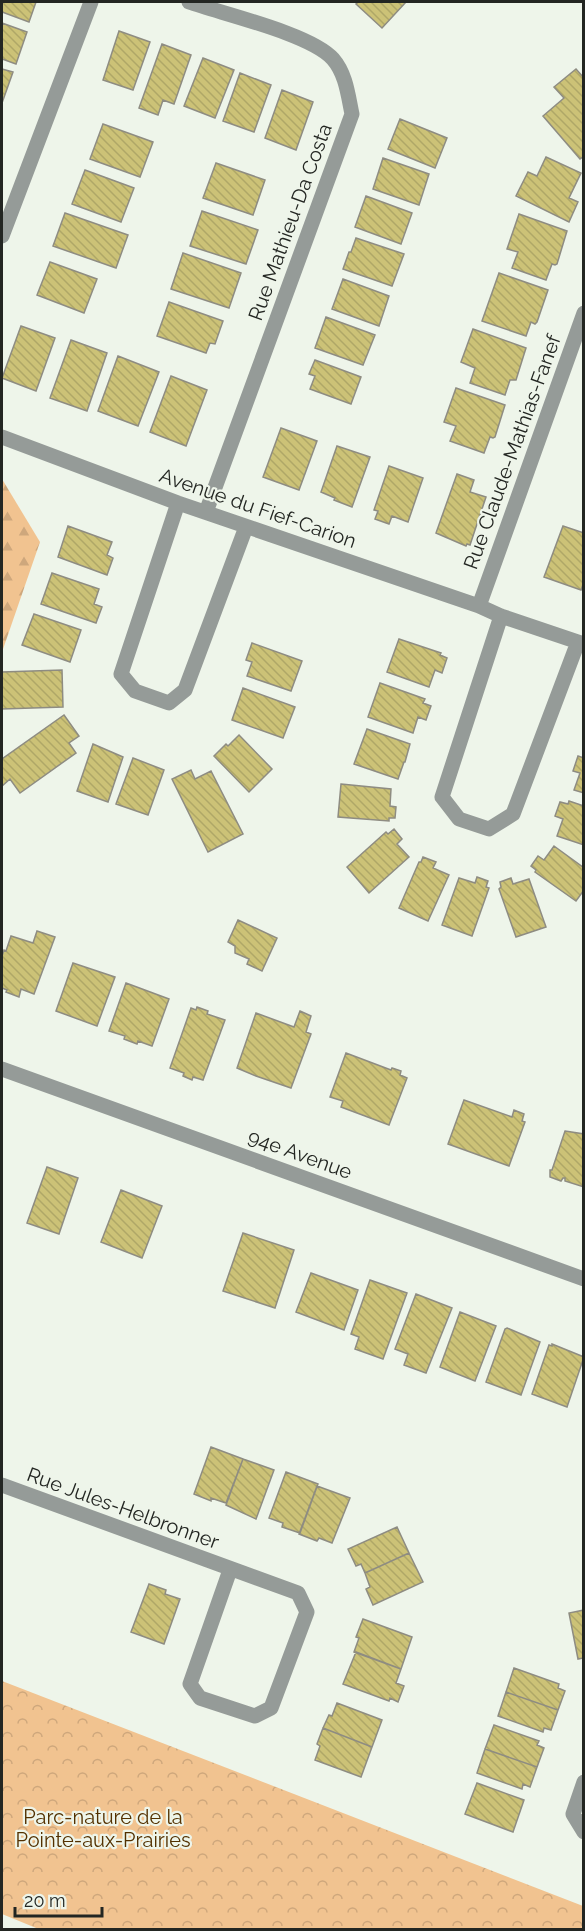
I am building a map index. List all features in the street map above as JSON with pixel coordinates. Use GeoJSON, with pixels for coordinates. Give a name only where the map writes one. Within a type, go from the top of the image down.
{"type":"FeatureCollection","features":[{"type":"Feature","properties":{"kind":"street"},"geometry":{"type":"LineString","coordinates":[[2,236],[91,2]]}},
{"type":"Feature","properties":{"kind":"street","name":"Rue Mathieu-Da Costa"},"geometry":{"type":"LineString","coordinates":[[189,2],[314,43],[333,59],[345,80],[352,114],[206,512]]}},
{"type":"Feature","properties":{"kind":"street","name":"Rue Claude-Mathias-Fanef"},"geometry":{"type":"LineString","coordinates":[[479,606],[584,313]]}},
{"type":"Feature","properties":{"kind":"street","name":"Avenue du Fief-Carion"},"geometry":{"type":"LineString","coordinates":[[2,437],[178,503],[581,643],[513,813],[489,829],[459,819],[442,797],[501,616]]}},
{"type":"Feature","properties":{"kind":"street"},"geometry":{"type":"LineString","coordinates":[[178,503],[121,674],[135,691],[169,703],[184,690],[246,527]]}},
{"type":"Feature","properties":{"kind":"street","name":"94e Avenue"},"geometry":{"type":"LineString","coordinates":[[2,1069],[584,1279]]}},
{"type":"Feature","properties":{"kind":"street","name":"Rue Jules-Helbronner"},"geometry":{"type":"LineString","coordinates":[[2,1485],[298,1593],[307,1612],[271,1708],[255,1716],[200,1698],[189,1684],[230,1570]]}},
{"type":"Feature","properties":{"kind":"street"},"geometry":{"type":"LineString","coordinates":[[584,1782],[573,1814],[584,1832]]}},
{"type":"Feature","properties":{"kind":"green space"},"geometry":{"type":"Polygon","coordinates":[[[2,479],[40,542],[2,652],[2,479]]]}},
{"type":"Feature","properties":{"kind":"green space","name":"Parc-nature de la Pointe-aux-Prairies"},"geometry":{"type":"Polygon","coordinates":[[[2,1681],[583,1906],[583,1929],[41,1930],[2,1914],[2,1681]]]}},
{"type":"Feature","properties":{"kind":"building"},"geometry":{"type":"Polygon","coordinates":[[[2,2],[36,2],[29,22],[2,12],[2,2]]]}},
{"type":"Feature","properties":{"kind":"building"},"geometry":{"type":"Polygon","coordinates":[[[358,2],[406,2],[382,28],[356,4],[358,2]]]}},
{"type":"Feature","properties":{"kind":"building"},"geometry":{"type":"Polygon","coordinates":[[[2,23],[27,32],[16,64],[2,59],[2,23]]]}},
{"type":"Feature","properties":{"kind":"building"},"geometry":{"type":"Polygon","coordinates":[[[119,31],[150,42],[133,90],[103,80],[119,31]]]}},
{"type":"Feature","properties":{"kind":"building"},"geometry":{"type":"Polygon","coordinates":[[[162,44],[191,55],[174,104],[163,100],[158,115],[139,108],[162,44]]]}},
{"type":"Feature","properties":{"kind":"building"},"geometry":{"type":"Polygon","coordinates":[[[203,58],[234,70],[215,118],[184,106],[203,58]]]}},
{"type":"Feature","properties":{"kind":"building"},"geometry":{"type":"Polygon","coordinates":[[[2,69],[13,72],[2,103],[2,69]]]}},
{"type":"Feature","properties":{"kind":"building"},"geometry":{"type":"Polygon","coordinates":[[[576,69],[584,78],[584,156],[580,159],[543,116],[564,98],[554,87],[576,69]]]}},
{"type":"Feature","properties":{"kind":"building"},"geometry":{"type":"Polygon","coordinates":[[[240,73],[271,85],[254,132],[223,121],[240,73]]]}},
{"type":"Feature","properties":{"kind":"building"},"geometry":{"type":"Polygon","coordinates":[[[282,90],[313,102],[296,150],[265,138],[282,90]]]}},
{"type":"Feature","properties":{"kind":"building"},"geometry":{"type":"Polygon","coordinates":[[[400,119],[447,138],[435,168],[388,149],[400,119]]]}},
{"type":"Feature","properties":{"kind":"building"},"geometry":{"type":"Polygon","coordinates":[[[103,124],[153,142],[140,177],[90,159],[103,124]]]}},
{"type":"Feature","properties":{"kind":"building"},"geometry":{"type":"Polygon","coordinates":[[[546,157],[581,173],[569,198],[578,202],[569,222],[516,196],[528,172],[537,176],[546,157]]]}},
{"type":"Feature","properties":{"kind":"building"},"geometry":{"type":"Polygon","coordinates":[[[383,158],[429,174],[419,205],[373,189],[383,158]]]}},
{"type":"Feature","properties":{"kind":"building"},"geometry":{"type":"Polygon","coordinates":[[[216,163],[265,180],[253,215],[203,198],[216,163]]]}},
{"type":"Feature","properties":{"kind":"building"},"geometry":{"type":"Polygon","coordinates":[[[85,170],[134,188],[121,222],[72,204],[85,170]]]}},
{"type":"Feature","properties":{"kind":"building"},"geometry":{"type":"Polygon","coordinates":[[[366,196],[412,213],[401,244],[355,227],[366,196]]]}},
{"type":"Feature","properties":{"kind":"building"},"geometry":{"type":"Polygon","coordinates":[[[202,211],[258,230],[246,264],[190,246],[202,211]]]}},
{"type":"Feature","properties":{"kind":"building"},"geometry":{"type":"Polygon","coordinates":[[[65,213],[128,235],[116,268],[53,246],[65,213]]]}},
{"type":"Feature","properties":{"kind":"building"},"geometry":{"type":"Polygon","coordinates":[[[519,214],[567,231],[557,264],[552,264],[546,280],[512,268],[518,252],[507,249],[519,214]]]}},
{"type":"Feature","properties":{"kind":"building"},"geometry":{"type":"Polygon","coordinates":[[[356,238],[404,254],[392,286],[343,269],[356,238]]]}},
{"type":"Feature","properties":{"kind":"building"},"geometry":{"type":"Polygon","coordinates":[[[183,253],[241,273],[229,308],[171,289],[183,253]]]}},
{"type":"Feature","properties":{"kind":"building"},"geometry":{"type":"Polygon","coordinates":[[[50,262],[97,279],[84,313],[37,295],[50,262]]]}},
{"type":"Feature","properties":{"kind":"building"},"geometry":{"type":"Polygon","coordinates":[[[499,273],[548,290],[537,322],[535,324],[531,322],[526,336],[482,321],[499,273]]]}},
{"type":"Feature","properties":{"kind":"building"},"geometry":{"type":"Polygon","coordinates":[[[343,279],[389,296],[379,326],[332,309],[343,279]]]}},
{"type":"Feature","properties":{"kind":"building"},"geometry":{"type":"Polygon","coordinates":[[[169,302],[223,321],[215,344],[210,343],[206,353],[157,336],[169,302]]]}},
{"type":"Feature","properties":{"kind":"building"},"geometry":{"type":"Polygon","coordinates":[[[326,317],[375,335],[363,365],[315,348],[326,317]]]}},
{"type":"Feature","properties":{"kind":"building"},"geometry":{"type":"Polygon","coordinates":[[[21,326],[55,338],[36,391],[2,378],[21,326]]]}},
{"type":"Feature","properties":{"kind":"building"},"geometry":{"type":"Polygon","coordinates":[[[473,329],[526,348],[516,380],[510,380],[505,395],[470,383],[475,368],[461,362],[473,329]]]}},
{"type":"Feature","properties":{"kind":"building"},"geometry":{"type":"Polygon","coordinates":[[[71,340],[107,353],[87,411],[50,398],[71,340]]]}},
{"type":"Feature","properties":{"kind":"building"},"geometry":{"type":"Polygon","coordinates":[[[118,356],[159,372],[138,426],[98,411],[118,356]]]}},
{"type":"Feature","properties":{"kind":"building"},"geometry":{"type":"Polygon","coordinates":[[[315,360],[361,377],[351,404],[310,389],[315,376],[309,374],[315,360]]]}},
{"type":"Feature","properties":{"kind":"building"},"geometry":{"type":"Polygon","coordinates":[[[171,376],[207,390],[186,446],[150,432],[171,376]]]}},
{"type":"Feature","properties":{"kind":"building"},"geometry":{"type":"Polygon","coordinates":[[[456,388],[505,405],[495,437],[490,437],[484,453],[450,441],[456,426],[444,422],[456,388]]]}},
{"type":"Feature","properties":{"kind":"building"},"geometry":{"type":"Polygon","coordinates":[[[281,428],[317,441],[299,490],[263,477],[281,428]]]}},
{"type":"Feature","properties":{"kind":"building"},"geometry":{"type":"Polygon","coordinates":[[[337,446],[370,457],[352,507],[321,492],[337,446]]]}},
{"type":"Feature","properties":{"kind":"building"},"geometry":{"type":"Polygon","coordinates":[[[389,466],[423,478],[408,522],[392,516],[389,524],[375,519],[378,511],[374,510],[389,466]]]}},
{"type":"Feature","properties":{"kind":"building"},"geometry":{"type":"Polygon","coordinates":[[[457,474],[474,480],[470,492],[486,497],[470,545],[466,546],[436,533],[457,474]]]}},
{"type":"Feature","properties":{"kind":"building"},"geometry":{"type":"Polygon","coordinates":[[[68,526],[112,542],[107,555],[113,558],[107,575],[58,557],[68,526]]]}},
{"type":"Feature","properties":{"kind":"building"},"geometry":{"type":"Polygon","coordinates":[[[563,526],[584,533],[584,582],[581,590],[544,577],[563,526]]]}},
{"type":"Feature","properties":{"kind":"building"},"geometry":{"type":"Polygon","coordinates":[[[52,573],[99,589],[94,604],[102,607],[96,623],[41,604],[52,573]]]}},
{"type":"Feature","properties":{"kind":"building"},"geometry":{"type":"Polygon","coordinates":[[[34,614],[81,630],[70,662],[22,645],[34,614]]]}},
{"type":"Feature","properties":{"kind":"building"},"geometry":{"type":"Polygon","coordinates":[[[399,639],[441,653],[440,655],[447,658],[442,673],[435,670],[429,687],[387,672],[399,639]]]}},
{"type":"Feature","properties":{"kind":"building"},"geometry":{"type":"Polygon","coordinates":[[[252,643],[302,661],[291,691],[247,676],[252,662],[246,660],[252,643]]]}},
{"type":"Feature","properties":{"kind":"building"},"geometry":{"type":"Polygon","coordinates":[[[62,670],[63,707],[2,709],[2,672],[62,670]]]}},
{"type":"Feature","properties":{"kind":"building"},"geometry":{"type":"Polygon","coordinates":[[[380,683],[425,699],[423,703],[431,706],[426,720],[418,717],[413,733],[368,717],[380,683]]]}},
{"type":"Feature","properties":{"kind":"building"},"geometry":{"type":"Polygon","coordinates":[[[243,688],[295,707],[283,738],[232,720],[243,688]]]}},
{"type":"Feature","properties":{"kind":"building"},"geometry":{"type":"Polygon","coordinates":[[[64,715],[79,736],[69,743],[76,753],[20,793],[10,779],[2,786],[2,759],[64,715]]]}},
{"type":"Feature","properties":{"kind":"building"},"geometry":{"type":"Polygon","coordinates":[[[367,729],[410,744],[398,779],[354,764],[367,729]]]}},
{"type":"Feature","properties":{"kind":"building"},"geometry":{"type":"Polygon","coordinates":[[[239,735],[272,769],[249,792],[214,756],[239,735]]]}},
{"type":"Feature","properties":{"kind":"building"},"geometry":{"type":"Polygon","coordinates":[[[93,744],[123,757],[108,802],[77,791],[93,744]]]}},
{"type":"Feature","properties":{"kind":"building"},"geometry":{"type":"Polygon","coordinates":[[[578,756],[584,758],[584,793],[574,790],[580,773],[573,771],[578,756]]]}},
{"type":"Feature","properties":{"kind":"building"},"geometry":{"type":"Polygon","coordinates":[[[133,758],[164,770],[148,815],[116,804],[133,758]]]}},
{"type":"Feature","properties":{"kind":"building"},"geometry":{"type":"Polygon","coordinates":[[[191,770],[195,779],[211,771],[243,834],[208,852],[172,779],[191,770]]]}},
{"type":"Feature","properties":{"kind":"building"},"geometry":{"type":"Polygon","coordinates":[[[341,784],[391,789],[390,806],[396,807],[395,818],[389,818],[389,821],[338,817],[341,784]]]}},
{"type":"Feature","properties":{"kind":"building"},"geometry":{"type":"Polygon","coordinates":[[[569,801],[584,806],[584,845],[557,836],[563,819],[555,816],[560,802],[568,804],[569,801]]]}},
{"type":"Feature","properties":{"kind":"building"},"geometry":{"type":"Polygon","coordinates":[[[394,829],[402,839],[397,844],[409,857],[369,893],[347,867],[386,832],[388,834],[394,829]]]}},
{"type":"Feature","properties":{"kind":"building"},"geometry":{"type":"Polygon","coordinates":[[[554,846],[584,868],[584,890],[576,901],[535,872],[536,870],[531,866],[538,856],[544,860],[554,846]]]}},
{"type":"Feature","properties":{"kind":"building"},"geometry":{"type":"Polygon","coordinates":[[[423,857],[436,862],[433,868],[449,875],[428,921],[399,908],[423,857]]]}},
{"type":"Feature","properties":{"kind":"building"},"geometry":{"type":"Polygon","coordinates":[[[477,877],[488,881],[486,887],[489,888],[472,936],[442,925],[459,878],[475,883],[477,877]]]}},
{"type":"Feature","properties":{"kind":"building"},"geometry":{"type":"Polygon","coordinates":[[[511,878],[513,884],[529,879],[546,927],[516,937],[499,889],[500,882],[511,878]]]}},
{"type":"Feature","properties":{"kind":"building"},"geometry":{"type":"Polygon","coordinates":[[[238,920],[277,938],[262,971],[247,964],[249,959],[235,953],[235,946],[228,942],[238,920]]]}},
{"type":"Feature","properties":{"kind":"building"},"geometry":{"type":"Polygon","coordinates":[[[37,931],[55,937],[34,994],[21,989],[19,997],[6,992],[7,990],[2,988],[2,956],[11,936],[33,943],[37,931]]]}},
{"type":"Feature","properties":{"kind":"building"},"geometry":{"type":"Polygon","coordinates":[[[73,963],[115,977],[97,1026],[56,1011],[73,963]]]}},
{"type":"Feature","properties":{"kind":"building"},"geometry":{"type":"Polygon","coordinates":[[[126,983],[169,999],[152,1046],[138,1041],[137,1044],[124,1039],[125,1036],[109,1031],[126,983]]]}},
{"type":"Feature","properties":{"kind":"building"},"geometry":{"type":"Polygon","coordinates":[[[197,1007],[208,1011],[207,1014],[225,1020],[203,1080],[193,1077],[192,1080],[183,1076],[184,1073],[170,1068],[191,1008],[196,1010],[197,1007]]]}},
{"type":"Feature","properties":{"kind":"building"},"geometry":{"type":"Polygon","coordinates":[[[300,1011],[311,1016],[306,1032],[311,1034],[291,1088],[237,1068],[256,1013],[294,1027],[300,1011]]]}},
{"type":"Feature","properties":{"kind":"building"},"geometry":{"type":"Polygon","coordinates":[[[346,1053],[391,1070],[392,1068],[401,1071],[400,1075],[407,1078],[389,1125],[341,1107],[343,1101],[330,1097],[346,1053]]]}},
{"type":"Feature","properties":{"kind":"building"},"geometry":{"type":"Polygon","coordinates":[[[464,1100],[512,1117],[514,1110],[524,1114],[522,1121],[525,1122],[509,1166],[448,1144],[464,1100]]]}},
{"type":"Feature","properties":{"kind":"building"},"geometry":{"type":"Polygon","coordinates":[[[565,1131],[584,1134],[584,1187],[565,1181],[565,1178],[561,1181],[550,1177],[550,1170],[552,1170],[565,1131]]]}},
{"type":"Feature","properties":{"kind":"building"},"geometry":{"type":"Polygon","coordinates":[[[47,1167],[78,1178],[59,1234],[27,1223],[47,1167]]]}},
{"type":"Feature","properties":{"kind":"building"},"geometry":{"type":"Polygon","coordinates":[[[121,1190],[162,1206],[142,1258],[101,1242],[121,1190]]]}},
{"type":"Feature","properties":{"kind":"building"},"geometry":{"type":"Polygon","coordinates":[[[243,1233],[294,1250],[275,1308],[223,1291],[243,1233]]]}},
{"type":"Feature","properties":{"kind":"building"},"geometry":{"type":"Polygon","coordinates":[[[311,1273],[358,1290],[344,1330],[296,1312],[311,1273]]]}},
{"type":"Feature","properties":{"kind":"building"},"geometry":{"type":"Polygon","coordinates":[[[370,1280],[407,1293],[383,1359],[355,1349],[359,1337],[351,1334],[370,1280]]]}},
{"type":"Feature","properties":{"kind":"building"},"geometry":{"type":"Polygon","coordinates":[[[416,1294],[452,1308],[426,1373],[404,1365],[408,1354],[395,1349],[416,1294]]]}},
{"type":"Feature","properties":{"kind":"building"},"geometry":{"type":"Polygon","coordinates":[[[460,1312],[496,1326],[475,1381],[440,1367],[460,1312]]]}},
{"type":"Feature","properties":{"kind":"building"},"geometry":{"type":"Polygon","coordinates":[[[507,1328],[540,1342],[521,1395],[486,1382],[507,1328]]]}},
{"type":"Feature","properties":{"kind":"building"},"geometry":{"type":"Polygon","coordinates":[[[552,1344],[584,1357],[567,1407],[532,1394],[549,1345],[552,1346],[552,1344]]]}},
{"type":"Feature","properties":{"kind":"building"},"geometry":{"type":"Polygon","coordinates":[[[211,1447],[243,1459],[226,1503],[211,1498],[211,1501],[194,1494],[211,1447]]]}},
{"type":"Feature","properties":{"kind":"building"},"geometry":{"type":"Polygon","coordinates":[[[243,1459],[274,1470],[256,1519],[226,1505],[243,1459]]]}},
{"type":"Feature","properties":{"kind":"building"},"geometry":{"type":"Polygon","coordinates":[[[286,1472],[318,1484],[300,1533],[282,1527],[283,1523],[269,1518],[286,1472]]]}},
{"type":"Feature","properties":{"kind":"building"},"geometry":{"type":"Polygon","coordinates":[[[317,1486],[350,1498],[332,1543],[319,1538],[317,1541],[299,1534],[317,1486]]]}},
{"type":"Feature","properties":{"kind":"building"},"geometry":{"type":"Polygon","coordinates":[[[397,1527],[409,1553],[365,1573],[361,1564],[356,1566],[348,1549],[397,1527]]]}},
{"type":"Feature","properties":{"kind":"building"},"geometry":{"type":"Polygon","coordinates":[[[409,1553],[423,1582],[373,1605],[366,1589],[370,1587],[365,1573],[409,1553]]]}},
{"type":"Feature","properties":{"kind":"building"},"geometry":{"type":"Polygon","coordinates":[[[149,1584],[166,1590],[165,1594],[180,1599],[164,1644],[131,1632],[149,1584]]]}},
{"type":"Feature","properties":{"kind":"building"},"geometry":{"type":"Polygon","coordinates":[[[584,1610],[584,1660],[583,1658],[578,1659],[569,1613],[584,1610]]]}},
{"type":"Feature","properties":{"kind":"building"},"geometry":{"type":"Polygon","coordinates":[[[363,1619],[412,1637],[401,1669],[354,1652],[359,1638],[356,1637],[363,1619]]]}},
{"type":"Feature","properties":{"kind":"building"},"geometry":{"type":"Polygon","coordinates":[[[356,1652],[401,1669],[396,1683],[404,1686],[398,1702],[390,1698],[389,1701],[343,1684],[356,1652]]]}},
{"type":"Feature","properties":{"kind":"building"},"geometry":{"type":"Polygon","coordinates":[[[514,1668],[559,1684],[558,1688],[565,1691],[558,1710],[506,1692],[514,1668]]]}},
{"type":"Feature","properties":{"kind":"building"},"geometry":{"type":"Polygon","coordinates":[[[506,1692],[558,1710],[551,1730],[544,1728],[543,1732],[498,1716],[506,1692]]]}},
{"type":"Feature","properties":{"kind":"building"},"geometry":{"type":"Polygon","coordinates":[[[337,1703],[382,1720],[372,1747],[323,1728],[329,1715],[332,1716],[337,1703]]]}},
{"type":"Feature","properties":{"kind":"building"},"geometry":{"type":"Polygon","coordinates":[[[494,1725],[539,1741],[537,1745],[544,1748],[537,1767],[485,1749],[494,1725]]]}},
{"type":"Feature","properties":{"kind":"building"},"geometry":{"type":"Polygon","coordinates":[[[323,1728],[372,1747],[361,1777],[315,1760],[320,1746],[317,1744],[323,1728]]]}},
{"type":"Feature","properties":{"kind":"building"},"geometry":{"type":"Polygon","coordinates":[[[485,1749],[537,1767],[530,1787],[523,1784],[522,1789],[477,1773],[485,1749]]]}},
{"type":"Feature","properties":{"kind":"building"},"geometry":{"type":"Polygon","coordinates":[[[477,1783],[524,1800],[513,1832],[465,1814],[477,1783]]]}}]}
